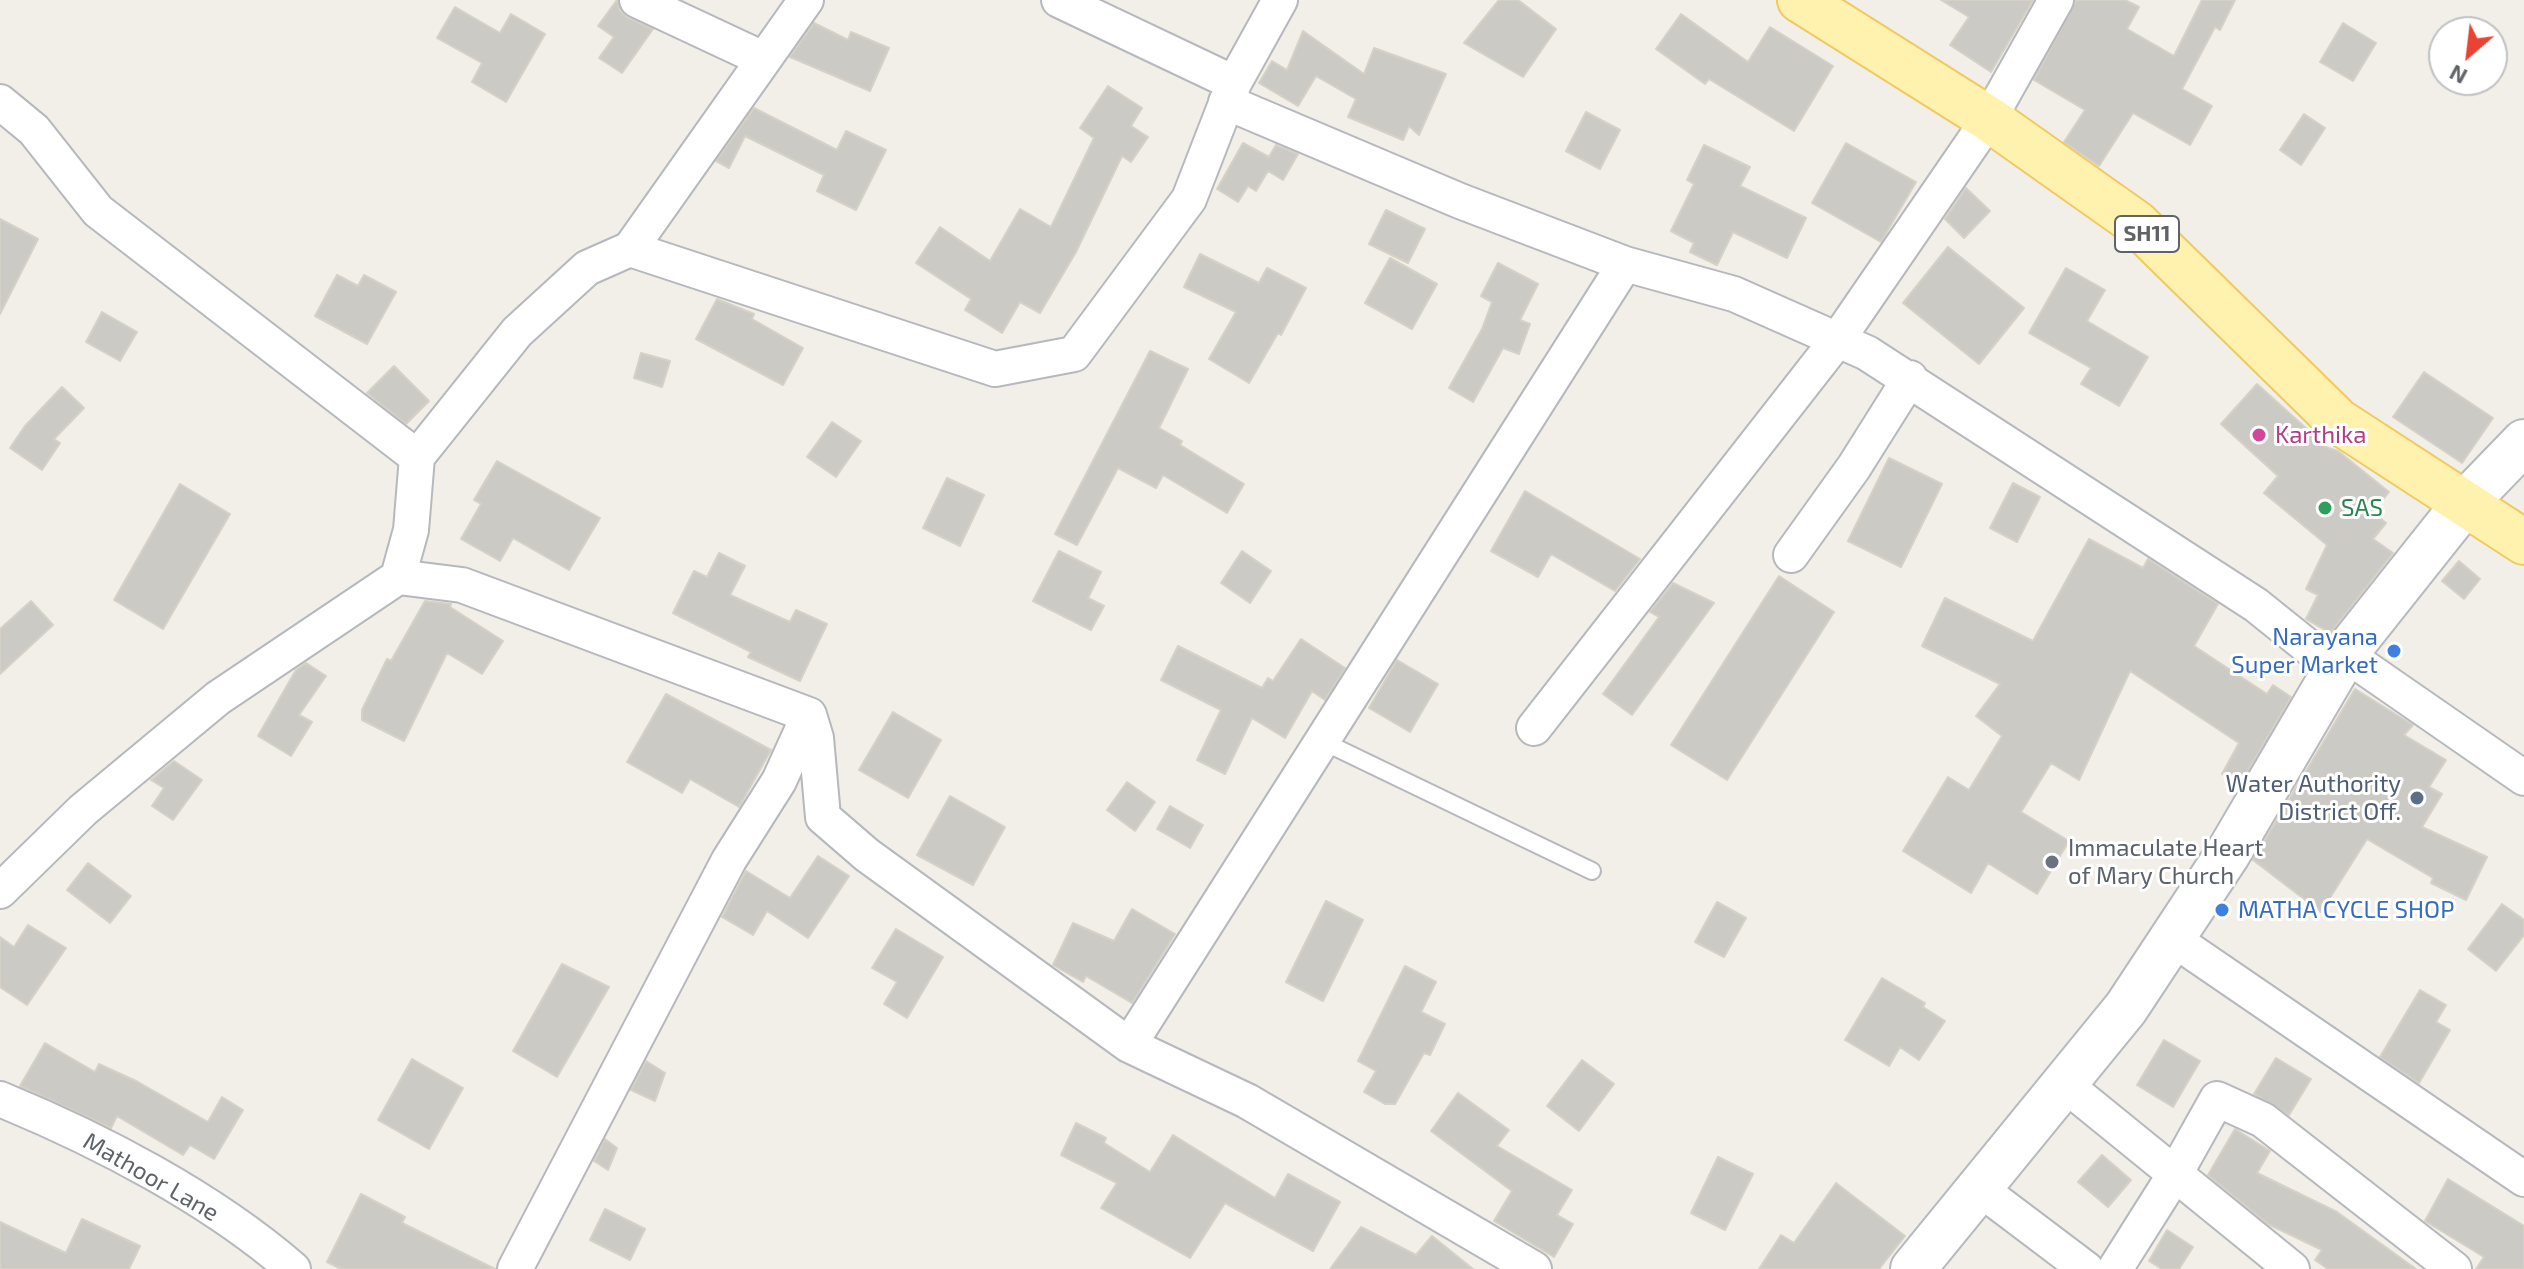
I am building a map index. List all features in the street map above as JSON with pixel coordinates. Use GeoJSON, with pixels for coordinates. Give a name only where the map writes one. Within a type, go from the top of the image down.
{"type":"FeatureCollection","features":[{"type":"Feature","properties":{"kind":"main road","name":"SH11"},"geometry":{"type":"LineString","coordinates":[[1800,0],[1989,119],[2136,223],[2338,421],[2524,542]]}},
{"type":"Feature","properties":{"kind":"main road"},"geometry":{"type":"LineString","coordinates":[[1913,1269],[2126,1008],[2173,939],[2341,662],[2465,503],[2524,442]]}},
{"type":"Feature","properties":{"kind":"street"},"geometry":{"type":"LineString","coordinates":[[637,0],[763,59]]}},
{"type":"Feature","properties":{"kind":"street"},"geometry":{"type":"LineString","coordinates":[[0,891],[83,810],[218,698],[398,577],[411,530],[417,457],[517,332],[587,268],[630,249],[806,0]]}},
{"type":"Feature","properties":{"kind":"street"},"geometry":{"type":"LineString","coordinates":[[1059,0],[1230,93],[1460,201],[1625,264],[1734,294],[1838,339],[1910,378],[2341,662],[2524,778]]}},
{"type":"Feature","properties":{"kind":"street"},"geometry":{"type":"LineString","coordinates":[[630,249],[995,369],[1074,354],[1189,199],[1230,93],[1280,0]]}},
{"type":"Feature","properties":{"kind":"street"},"geometry":{"type":"LineString","coordinates":[[1534,728],[1838,339],[1989,119],[2056,0]]}},
{"type":"Feature","properties":{"kind":"street"},"geometry":{"type":"LineString","coordinates":[[0,102],[34,130],[98,211],[417,457]]}},
{"type":"Feature","properties":{"kind":"street"},"geometry":{"type":"LineString","coordinates":[[1129,1045],[1625,264]]}},
{"type":"Feature","properties":{"kind":"street"},"geometry":{"type":"LineString","coordinates":[[1791,555],[1854,467],[1910,378]]}},
{"type":"Feature","properties":{"kind":"street"},"geometry":{"type":"LineString","coordinates":[[398,577],[462,585],[809,715]]}},
{"type":"Feature","properties":{"kind":"street"},"geometry":{"type":"LineString","coordinates":[[809,715],[816,738],[823,817],[867,855],[1129,1045],[1247,1101],[1534,1269]]}},
{"type":"Feature","properties":{"kind":"street"},"geometry":{"type":"LineString","coordinates":[[515,1269],[729,860],[779,781],[809,715]]}},
{"type":"Feature","properties":{"kind":"street"},"geometry":{"type":"LineString","coordinates":[[2173,939],[2524,1179]]}},
{"type":"Feature","properties":{"kind":"street"},"geometry":{"type":"LineString","coordinates":[[2063,1083],[2292,1269]]}},
{"type":"Feature","properties":{"kind":"street","name":"Mathoor Lane"},"geometry":{"type":"LineString","coordinates":[[0,1099],[131,1161],[262,1242],[293,1269]]}},
{"type":"Feature","properties":{"kind":"street"},"geometry":{"type":"LineString","coordinates":[[2115,1269],[2175,1174],[2217,1099],[2263,1120],[2454,1269]]}},
{"type":"Feature","properties":{"kind":"street"},"geometry":{"type":"LineString","coordinates":[[1980,1189],[2086,1269]]}},
{"type":"Feature","properties":{"kind":"lane"},"geometry":{"type":"LineString","coordinates":[[1322,741],[1592,871]]}},
{"type":"Feature","properties":{"kind":"building"},"geometry":{"type":"Polygon","coordinates":[[[617,0],[620,11],[628,18],[653,29],[622,73],[599,58],[614,37],[598,26],[617,0]]]}},
{"type":"Feature","properties":{"kind":"building"},"geometry":{"type":"Polygon","coordinates":[[[1499,0],[1518,0],[1556,29],[1523,77],[1464,43],[1499,0]]]}},
{"type":"Feature","properties":{"kind":"building"},"geometry":{"type":"Polygon","coordinates":[[[1941,0],[2033,0],[1991,72],[1950,45],[1969,17],[1941,0]]]}},
{"type":"Feature","properties":{"kind":"building"},"geometry":{"type":"Polygon","coordinates":[[[2076,0],[2125,0],[2139,7],[2127,29],[2174,56],[2202,0],[2235,0],[2220,30],[2215,27],[2182,89],[2212,106],[2190,145],[2133,113],[2099,166],[2064,142],[2085,110],[2034,80],[2076,0]]]}},
{"type":"Feature","properties":{"kind":"building"},"geometry":{"type":"Polygon","coordinates":[[[455,7],[500,33],[511,14],[545,34],[506,102],[472,82],[482,63],[437,38],[455,7]]]}},
{"type":"Feature","properties":{"kind":"building"},"geometry":{"type":"Polygon","coordinates":[[[1681,14],[1748,62],[1770,27],[1833,66],[1794,131],[1709,79],[1705,84],[1656,49],[1681,14]]]}},
{"type":"Feature","properties":{"kind":"building"},"geometry":{"type":"Polygon","coordinates":[[[814,23],[848,40],[851,32],[889,48],[870,91],[790,57],[814,23]]]}},
{"type":"Feature","properties":{"kind":"building"},"geometry":{"type":"Polygon","coordinates":[[[2343,23],[2376,43],[2353,81],[2320,62],[2343,23]]]}},
{"type":"Feature","properties":{"kind":"building"},"geometry":{"type":"Polygon","coordinates":[[[1303,31],[1364,74],[1374,48],[1446,74],[1419,135],[1409,126],[1403,140],[1348,117],[1356,99],[1316,76],[1298,106],[1259,83],[1272,61],[1287,70],[1303,31]]]}},
{"type":"Feature","properties":{"kind":"building"},"geometry":{"type":"Polygon","coordinates":[[[1108,86],[1142,108],[1131,126],[1148,137],[1131,162],[1122,156],[1076,252],[1040,313],[1020,302],[1002,333],[965,310],[971,299],[916,263],[940,227],[990,261],[1020,209],[1051,227],[1094,138],[1080,128],[1108,86]]]}},
{"type":"Feature","properties":{"kind":"building"},"geometry":{"type":"Polygon","coordinates":[[[754,108],[837,150],[846,131],[886,150],[856,210],[817,191],[824,175],[745,136],[729,168],[716,161],[754,108]]]}},
{"type":"Feature","properties":{"kind":"building"},"geometry":{"type":"Polygon","coordinates":[[[1586,112],[1620,130],[1600,169],[1566,151],[1586,112]]]}},
{"type":"Feature","properties":{"kind":"building"},"geometry":{"type":"Polygon","coordinates":[[[2304,114],[2325,128],[2301,165],[2280,150],[2304,114]]]}},
{"type":"Feature","properties":{"kind":"building"},"geometry":{"type":"Polygon","coordinates":[[[1243,143],[1269,157],[1276,145],[1298,154],[1283,180],[1268,171],[1256,191],[1248,186],[1238,202],[1217,189],[1243,143]]]}},
{"type":"Feature","properties":{"kind":"building"},"geometry":{"type":"Polygon","coordinates":[[[1846,143],[1916,182],[1881,242],[1812,203],[1846,143]]]}},
{"type":"Feature","properties":{"kind":"building"},"geometry":{"type":"Polygon","coordinates":[[[1704,145],[1750,167],[1740,186],[1806,218],[1787,258],[1733,232],[1717,265],[1690,252],[1694,243],[1671,231],[1694,184],[1687,180],[1704,145]]]}},
{"type":"Feature","properties":{"kind":"building"},"geometry":{"type":"Polygon","coordinates":[[[1966,188],[1990,211],[1964,238],[1945,219],[1966,188]]]}},
{"type":"Feature","properties":{"kind":"building"},"geometry":{"type":"Polygon","coordinates":[[[1386,210],[1425,229],[1408,263],[1369,244],[1386,210]]]}},
{"type":"Feature","properties":{"kind":"building"},"geometry":{"type":"Polygon","coordinates":[[[0,219],[38,239],[0,314],[0,219]]]}},
{"type":"Feature","properties":{"kind":"building"},"geometry":{"type":"Polygon","coordinates":[[[1948,247],[2024,308],[1979,364],[1903,303],[1948,247]]]}},
{"type":"Feature","properties":{"kind":"building"},"geometry":{"type":"Polygon","coordinates":[[[1200,254],[1259,283],[1267,268],[1306,288],[1281,335],[1278,333],[1249,383],[1209,359],[1236,312],[1184,287],[1200,254]]]}},
{"type":"Feature","properties":{"kind":"building"},"geometry":{"type":"Polygon","coordinates":[[[1390,258],[1437,284],[1412,329],[1365,303],[1390,258]]]}},
{"type":"Feature","properties":{"kind":"building"},"geometry":{"type":"Polygon","coordinates":[[[1498,263],[1538,284],[1520,320],[1530,324],[1519,354],[1503,348],[1473,402],[1449,388],[1482,329],[1492,302],[1481,296],[1498,263]]]}},
{"type":"Feature","properties":{"kind":"building"},"geometry":{"type":"Polygon","coordinates":[[[2066,268],[2105,290],[2087,321],[2148,357],[2119,406],[2081,384],[2091,368],[2029,333],[2066,268]]]}},
{"type":"Feature","properties":{"kind":"building"},"geometry":{"type":"Polygon","coordinates":[[[337,275],[358,286],[364,275],[396,292],[367,344],[315,316],[337,275]]]}},
{"type":"Feature","properties":{"kind":"building"},"geometry":{"type":"Polygon","coordinates":[[[717,299],[754,314],[752,319],[803,348],[783,385],[696,339],[717,299]]]}},
{"type":"Feature","properties":{"kind":"building"},"geometry":{"type":"Polygon","coordinates":[[[102,312],[137,332],[120,361],[86,342],[102,312]]]}},
{"type":"Feature","properties":{"kind":"building"},"geometry":{"type":"Polygon","coordinates":[[[1150,351],[1188,369],[1159,428],[1182,441],[1180,445],[1244,484],[1227,513],[1163,475],[1156,488],[1118,468],[1077,545],[1055,534],[1150,351]]]}},
{"type":"Feature","properties":{"kind":"building"},"geometry":{"type":"Polygon","coordinates":[[[641,353],[670,361],[662,387],[634,378],[641,353]]]}},
{"type":"Feature","properties":{"kind":"building"},"geometry":{"type":"Polygon","coordinates":[[[394,366],[429,401],[406,424],[367,393],[394,366]]]}},
{"type":"Feature","properties":{"kind":"building"},"geometry":{"type":"Polygon","coordinates":[[[2424,372],[2493,418],[2462,463],[2393,417],[2424,372]]]}},
{"type":"Feature","properties":{"kind":"building"},"geometry":{"type":"Polygon","coordinates":[[[2257,384],[2328,448],[2338,451],[2389,492],[2373,512],[2386,523],[2373,539],[2393,553],[2330,633],[2306,619],[2318,595],[2306,589],[2327,545],[2264,493],[2278,476],[2221,424],[2257,384]]]}},
{"type":"Feature","properties":{"kind":"building"},"geometry":{"type":"Polygon","coordinates":[[[62,387],[84,408],[54,439],[60,443],[42,470],[10,448],[25,426],[62,387]]]}},
{"type":"Feature","properties":{"kind":"building"},"geometry":{"type":"Polygon","coordinates":[[[832,422],[861,441],[836,477],[807,457],[832,422]]]}},
{"type":"Feature","properties":{"kind":"building"},"geometry":{"type":"Polygon","coordinates":[[[1889,458],[1942,484],[1901,567],[1848,541],[1889,458]]]}},
{"type":"Feature","properties":{"kind":"building"},"geometry":{"type":"Polygon","coordinates":[[[497,461],[600,518],[569,570],[513,538],[500,561],[461,539],[481,504],[474,500],[497,461]]]}},
{"type":"Feature","properties":{"kind":"building"},"geometry":{"type":"Polygon","coordinates":[[[947,478],[984,495],[960,546],[923,528],[947,478]]]}},
{"type":"Feature","properties":{"kind":"building"},"geometry":{"type":"Polygon","coordinates":[[[2013,483],[2040,497],[2017,542],[1990,528],[2013,483]]]}},
{"type":"Feature","properties":{"kind":"building"},"geometry":{"type":"Polygon","coordinates":[[[180,484],[230,514],[163,629],[114,600],[180,484]]]}},
{"type":"Feature","properties":{"kind":"building"},"geometry":{"type":"Polygon","coordinates":[[[1525,491],[1640,559],[1615,591],[1551,554],[1538,577],[1491,551],[1525,491]]]}},
{"type":"Feature","properties":{"kind":"building"},"geometry":{"type":"Polygon","coordinates":[[[2089,539],[2143,568],[2148,559],[2218,604],[2194,646],[2267,694],[2273,685],[2291,697],[2240,784],[2222,774],[2239,743],[2130,671],[2079,780],[2051,763],[2021,812],[2069,841],[2037,894],[1988,863],[1971,893],[1903,851],[1948,777],[1969,790],[2002,736],[1976,716],[2000,684],[1922,646],[1945,598],[2033,641],[2089,539]]]}},
{"type":"Feature","properties":{"kind":"building"},"geometry":{"type":"Polygon","coordinates":[[[1059,551],[1101,572],[1088,598],[1104,606],[1091,630],[1033,601],[1059,551]]]}},
{"type":"Feature","properties":{"kind":"building"},"geometry":{"type":"Polygon","coordinates":[[[1242,551],[1271,571],[1250,603],[1221,583],[1242,551]]]}},
{"type":"Feature","properties":{"kind":"building"},"geometry":{"type":"Polygon","coordinates":[[[719,553],[745,566],[730,595],[790,622],[796,610],[827,624],[800,681],[748,657],[751,652],[673,613],[694,571],[707,577],[719,553]]]}},
{"type":"Feature","properties":{"kind":"building"},"geometry":{"type":"Polygon","coordinates":[[[2459,561],[2480,579],[2464,599],[2442,581],[2459,561]]]}},
{"type":"Feature","properties":{"kind":"building"},"geometry":{"type":"Polygon","coordinates":[[[1779,576],[1834,612],[1727,780],[1671,745],[1779,576]]]}},
{"type":"Feature","properties":{"kind":"building"},"geometry":{"type":"Polygon","coordinates":[[[1673,583],[1714,603],[1632,715],[1603,694],[1659,617],[1650,612],[1673,583]]]}},
{"type":"Feature","properties":{"kind":"building"},"geometry":{"type":"Polygon","coordinates":[[[31,601],[53,625],[0,674],[0,629],[31,601]]]}},
{"type":"Feature","properties":{"kind":"building"},"geometry":{"type":"Polygon","coordinates":[[[425,601],[451,604],[450,607],[503,641],[482,674],[447,653],[404,741],[362,720],[362,710],[387,659],[391,661],[425,601]]]}},
{"type":"Feature","properties":{"kind":"building"},"geometry":{"type":"Polygon","coordinates":[[[1301,639],[1345,668],[1325,700],[1312,691],[1285,738],[1252,718],[1225,774],[1197,760],[1221,710],[1161,680],[1178,646],[1262,688],[1268,678],[1273,681],[1301,639]]]}},
{"type":"Feature","properties":{"kind":"building"},"geometry":{"type":"Polygon","coordinates":[[[1397,660],[1438,684],[1410,732],[1369,708],[1397,660]]]}},
{"type":"Feature","properties":{"kind":"building"},"geometry":{"type":"Polygon","coordinates":[[[306,663],[326,676],[299,715],[312,722],[291,756],[258,736],[296,670],[306,663]]]}},
{"type":"Feature","properties":{"kind":"building"},"geometry":{"type":"Polygon","coordinates":[[[2355,689],[2413,725],[2404,735],[2446,760],[2429,787],[2442,794],[2422,827],[2487,857],[2466,900],[2431,883],[2433,878],[2367,839],[2321,912],[2253,860],[2355,689]]]}},
{"type":"Feature","properties":{"kind":"building"},"geometry":{"type":"Polygon","coordinates":[[[666,694],[771,750],[739,807],[690,779],[682,793],[627,762],[666,694]]]}},
{"type":"Feature","properties":{"kind":"building"},"geometry":{"type":"Polygon","coordinates":[[[893,712],[941,740],[908,798],[859,770],[893,712]]]}},
{"type":"Feature","properties":{"kind":"building"},"geometry":{"type":"Polygon","coordinates":[[[174,761],[202,780],[173,820],[152,806],[164,788],[151,780],[174,761]]]}},
{"type":"Feature","properties":{"kind":"building"},"geometry":{"type":"Polygon","coordinates":[[[1127,782],[1155,802],[1135,831],[1107,810],[1127,782]]]}},
{"type":"Feature","properties":{"kind":"building"},"geometry":{"type":"Polygon","coordinates":[[[950,796],[1005,827],[973,885],[917,855],[950,796]]]}},
{"type":"Feature","properties":{"kind":"building"},"geometry":{"type":"Polygon","coordinates":[[[1170,806],[1203,825],[1190,848],[1157,829],[1170,806]]]}},
{"type":"Feature","properties":{"kind":"building"},"geometry":{"type":"Polygon","coordinates":[[[818,856],[849,876],[808,938],[767,911],[753,935],[722,917],[746,871],[790,898],[818,856]]]}},
{"type":"Feature","properties":{"kind":"building"},"geometry":{"type":"Polygon","coordinates":[[[88,863],[131,896],[110,923],[67,890],[88,863]]]}},
{"type":"Feature","properties":{"kind":"building"},"geometry":{"type":"Polygon","coordinates":[[[1326,901],[1363,920],[1323,1001],[1286,982],[1326,901]]]}},
{"type":"Feature","properties":{"kind":"building"},"geometry":{"type":"Polygon","coordinates":[[[1717,902],[1746,918],[1724,957],[1695,942],[1717,902]]]}},
{"type":"Feature","properties":{"kind":"building"},"geometry":{"type":"Polygon","coordinates":[[[2502,904],[2524,920],[2524,935],[2496,971],[2468,949],[2502,904]]]}},
{"type":"Feature","properties":{"kind":"building"},"geometry":{"type":"Polygon","coordinates":[[[1132,909],[1175,934],[1132,1003],[1086,976],[1083,982],[1053,965],[1073,923],[1114,941],[1132,909]]]}},
{"type":"Feature","properties":{"kind":"building"},"geometry":{"type":"Polygon","coordinates":[[[28,925],[66,948],[27,1005],[0,987],[0,937],[14,947],[28,925]]]}},
{"type":"Feature","properties":{"kind":"building"},"geometry":{"type":"Polygon","coordinates":[[[896,929],[943,957],[907,1018],[884,1004],[897,982],[872,968],[896,929]]]}},
{"type":"Feature","properties":{"kind":"building"},"geometry":{"type":"Polygon","coordinates":[[[562,964],[609,987],[557,1077],[513,1051],[562,964]]]}},
{"type":"Feature","properties":{"kind":"building"},"geometry":{"type":"Polygon","coordinates":[[[1405,966],[1436,982],[1421,1012],[1445,1024],[1430,1055],[1424,1053],[1395,1104],[1385,1104],[1364,1092],[1376,1071],[1358,1061],[1405,966]]]}},
{"type":"Feature","properties":{"kind":"building"},"geometry":{"type":"Polygon","coordinates":[[[1882,978],[1925,1003],[1923,1007],[1945,1021],[1919,1060],[1900,1047],[1889,1066],[1845,1040],[1882,978]]]}},
{"type":"Feature","properties":{"kind":"building"},"geometry":{"type":"Polygon","coordinates":[[[2420,990],[2446,1005],[2436,1022],[2450,1030],[2419,1083],[2380,1057],[2420,990]]]}},
{"type":"Feature","properties":{"kind":"building"},"geometry":{"type":"Polygon","coordinates":[[[2164,1040],[2200,1061],[2173,1107],[2137,1085],[2164,1040]]]}},
{"type":"Feature","properties":{"kind":"building"},"geometry":{"type":"Polygon","coordinates":[[[45,1043],[95,1072],[99,1064],[138,1082],[208,1122],[222,1097],[243,1110],[214,1159],[190,1145],[183,1155],[117,1116],[111,1128],[20,1086],[45,1043]]]}},
{"type":"Feature","properties":{"kind":"building"},"geometry":{"type":"Polygon","coordinates":[[[2276,1058],[2311,1079],[2289,1115],[2254,1094],[2276,1058]]]}},
{"type":"Feature","properties":{"kind":"building"},"geometry":{"type":"Polygon","coordinates":[[[412,1059],[463,1088],[429,1149],[378,1120],[412,1059]]]}},
{"type":"Feature","properties":{"kind":"building"},"geometry":{"type":"Polygon","coordinates":[[[1582,1060],[1614,1084],[1579,1131],[1547,1106],[1582,1060]]]}},
{"type":"Feature","properties":{"kind":"building"},"geometry":{"type":"Polygon","coordinates":[[[646,1061],[665,1073],[655,1101],[631,1090],[646,1061]]]}},
{"type":"Feature","properties":{"kind":"building"},"geometry":{"type":"Polygon","coordinates":[[[1458,1093],[1509,1130],[1497,1146],[1572,1190],[1557,1215],[1573,1224],[1554,1257],[1494,1221],[1512,1191],[1431,1131],[1458,1093]]]}},
{"type":"Feature","properties":{"kind":"building"},"geometry":{"type":"Polygon","coordinates":[[[1076,1123],[1106,1138],[1104,1143],[1150,1172],[1173,1135],[1275,1198],[1288,1174],[1340,1202],[1313,1251],[1225,1203],[1190,1258],[1101,1208],[1117,1183],[1061,1155],[1076,1123]]]}},
{"type":"Feature","properties":{"kind":"building"},"geometry":{"type":"Polygon","coordinates":[[[2235,1129],[2270,1151],[2257,1173],[2337,1212],[2416,1269],[2328,1269],[2315,1260],[2322,1250],[2268,1224],[2208,1175],[2235,1129]]]}},
{"type":"Feature","properties":{"kind":"building"},"geometry":{"type":"Polygon","coordinates":[[[605,1139],[617,1148],[608,1170],[594,1161],[605,1139]]]}},
{"type":"Feature","properties":{"kind":"building"},"geometry":{"type":"Polygon","coordinates":[[[2102,1155],[2131,1180],[2108,1207],[2078,1182],[2102,1155]]]}},
{"type":"Feature","properties":{"kind":"building"},"geometry":{"type":"Polygon","coordinates":[[[1718,1157],[1753,1174],[1725,1230],[1691,1213],[1718,1157]]]}},
{"type":"Feature","properties":{"kind":"building"},"geometry":{"type":"Polygon","coordinates":[[[2448,1179],[2524,1226],[2524,1269],[2476,1269],[2484,1257],[2425,1221],[2448,1179]]]}},
{"type":"Feature","properties":{"kind":"building"},"geometry":{"type":"Polygon","coordinates":[[[1836,1183],[1905,1236],[1879,1269],[1759,1269],[1781,1235],[1794,1243],[1836,1183]]]}},
{"type":"Feature","properties":{"kind":"building"},"geometry":{"type":"Polygon","coordinates":[[[361,1194],[405,1217],[402,1223],[495,1269],[341,1269],[327,1262],[361,1194]]]}},
{"type":"Feature","properties":{"kind":"building"},"geometry":{"type":"Polygon","coordinates":[[[605,1209],[645,1229],[630,1260],[590,1240],[605,1209]]]}},
{"type":"Feature","properties":{"kind":"building"},"geometry":{"type":"Polygon","coordinates":[[[82,1219],[140,1246],[129,1269],[0,1269],[0,1222],[66,1253],[82,1219]]]}},
{"type":"Feature","properties":{"kind":"building"},"geometry":{"type":"Polygon","coordinates":[[[1361,1227],[1416,1255],[1432,1236],[1473,1269],[1330,1269],[1361,1227]]]}},
{"type":"Feature","properties":{"kind":"building"},"geometry":{"type":"Polygon","coordinates":[[[2167,1230],[2193,1247],[2179,1269],[2162,1269],[2149,1261],[2167,1230]]]}},
{"type":"Feature","properties":{"kind":"place","name":"Karthika"},"geometry":{"type":"Point","coordinates":[2259,435]}},
{"type":"Feature","properties":{"kind":"place","name":"SAS"},"geometry":{"type":"Point","coordinates":[2325,508]}},
{"type":"Feature","properties":{"kind":"place","name":"Narayana Super Market"},"geometry":{"type":"Point","coordinates":[2394,651]}},
{"type":"Feature","properties":{"kind":"place","name":"Water Authority District Off."},"geometry":{"type":"Point","coordinates":[2417,798]}},
{"type":"Feature","properties":{"kind":"place","name":"Immaculate Heart of Mary Church"},"geometry":{"type":"Point","coordinates":[2052,862]}},
{"type":"Feature","properties":{"kind":"place","name":"MATHA CYCLE SHOP"},"geometry":{"type":"Point","coordinates":[2222,910]}}]}
